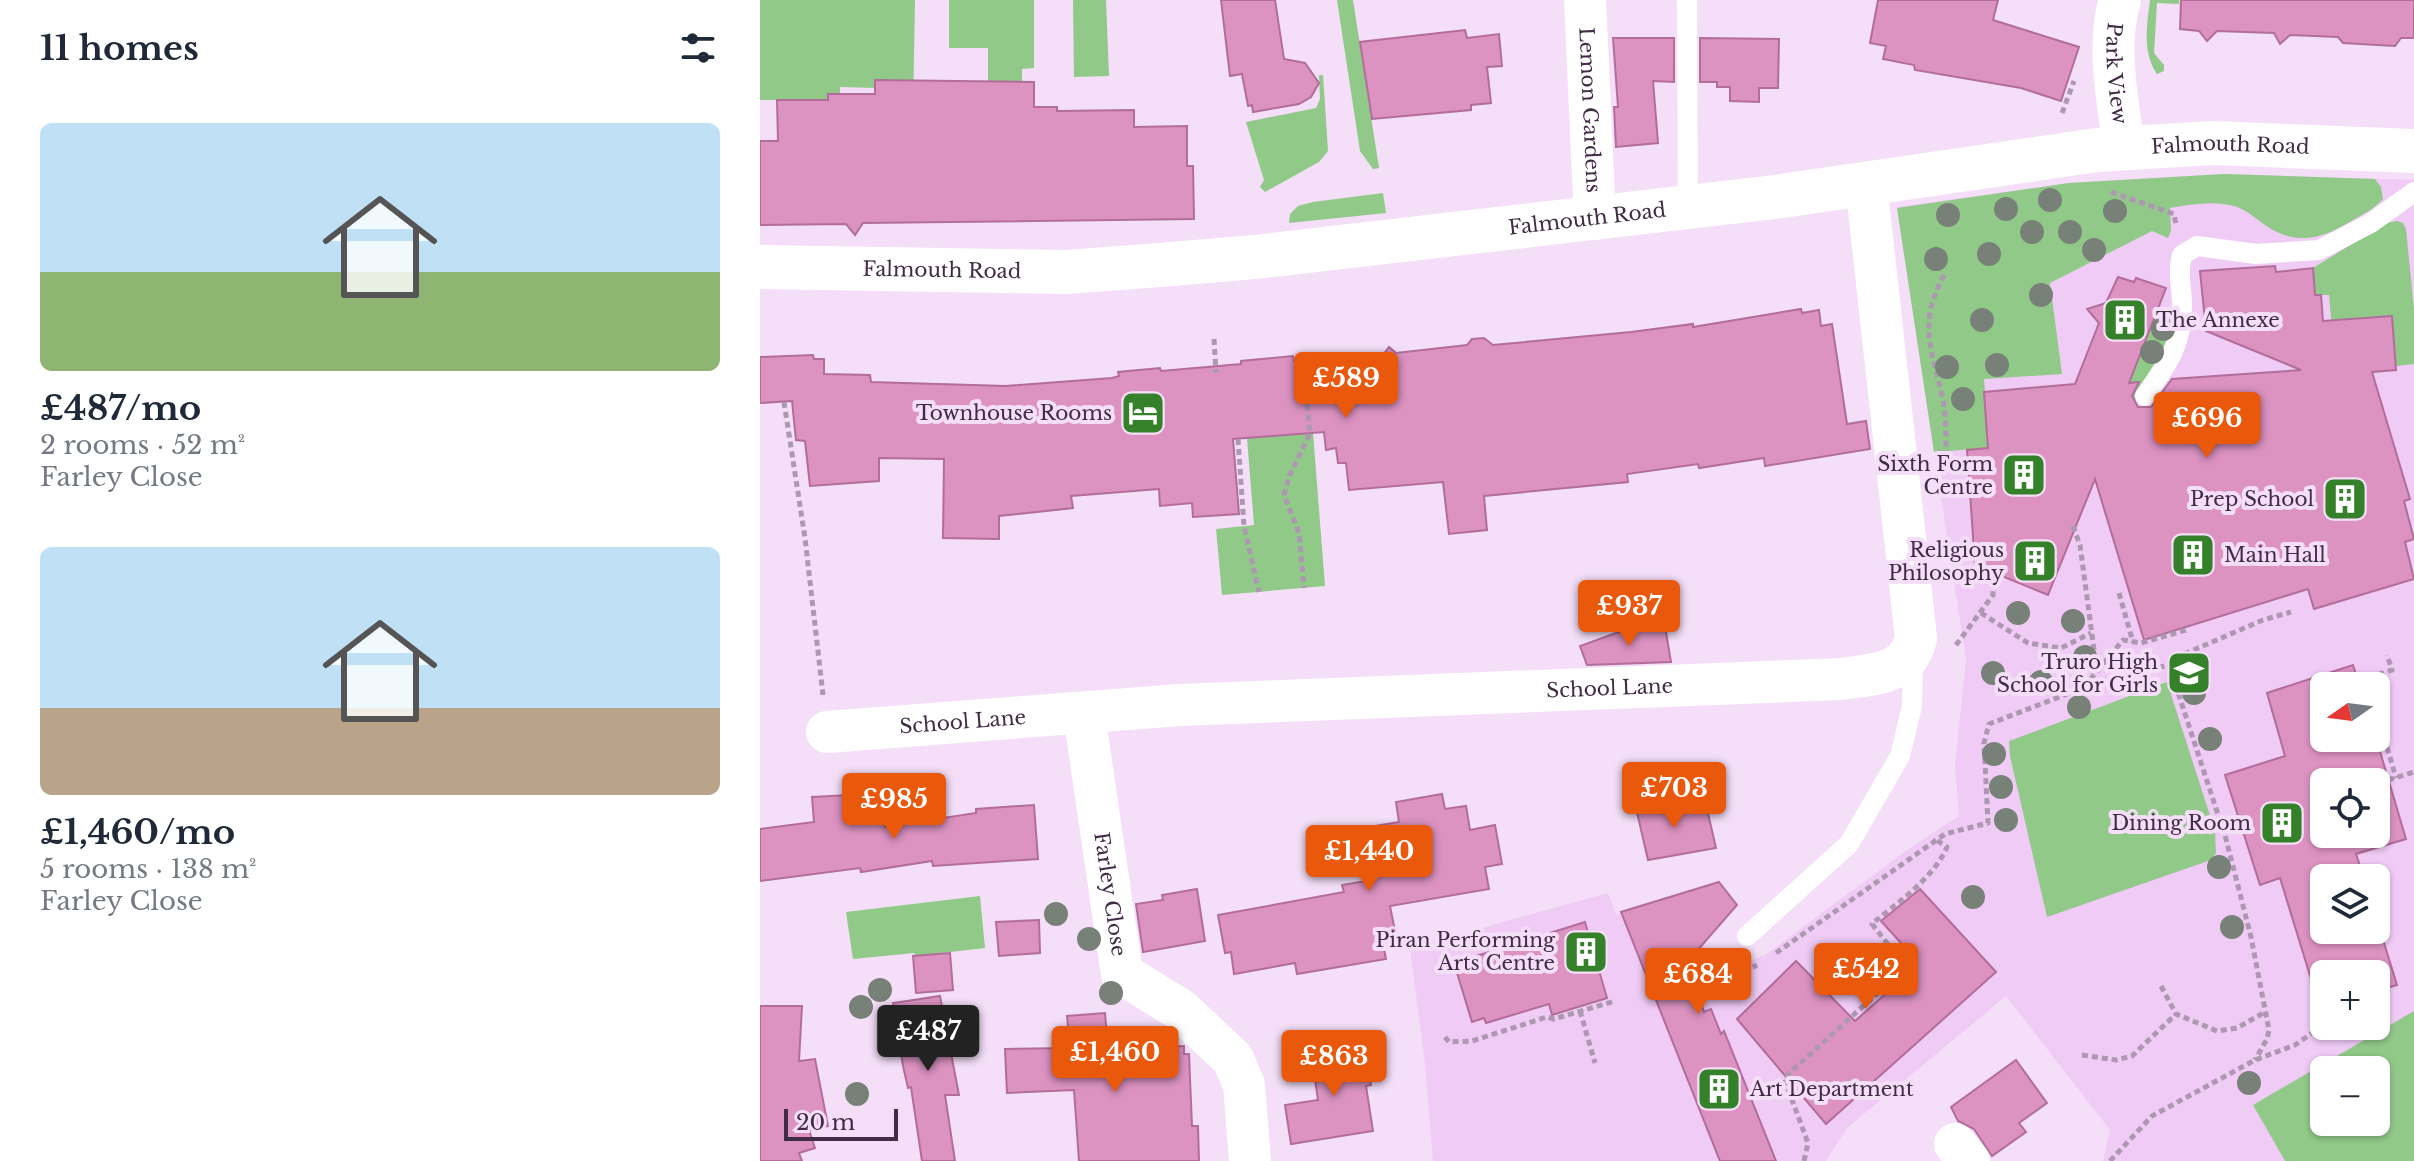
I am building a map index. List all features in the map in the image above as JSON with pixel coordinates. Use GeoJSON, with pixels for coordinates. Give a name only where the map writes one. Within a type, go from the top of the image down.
{"type":"FeatureCollection","features":[{"type":"Feature","properties":{"kind":"street","name":"Lemon Gardens"},"geometry":{"type":"LineString","coordinates":[[1585,0],[1595,219]]}},
{"type":"Feature","properties":{"kind":"street","name":"Park View"},"geometry":{"type":"LineString","coordinates":[[2120,0],[2114,24],[2114,44],[2124,148]]}},
{"type":"Feature","properties":{"kind":"street","name":"Falmouth Road"},"geometry":{"type":"LineString","coordinates":[[760,267],[1066,272],[1255,257],[1595,219],[2124,148],[2212,143],[2414,151]]}},
{"type":"Feature","properties":{"kind":"street"},"geometry":{"type":"LineString","coordinates":[[2414,151],[2414,160]]}},
{"type":"Feature","properties":{"kind":"street"},"geometry":{"type":"LineString","coordinates":[[1866,183],[1916,638],[1934,649]]}},
{"type":"Feature","properties":{"kind":"street","name":"School Lane"},"geometry":{"type":"LineString","coordinates":[[827,732],[1180,705],[1841,679],[1893,669],[1934,649]]}},
{"type":"Feature","properties":{"kind":"street","name":"Farley Close"},"geometry":{"type":"LineString","coordinates":[[1084,714],[1122,974],[1181,1010],[1233,1059],[1244,1085],[1250,1161]]}},
{"type":"Feature","properties":{"kind":"lane"},"geometry":{"type":"LineString","coordinates":[[1687,0],[1688,208]]}},
{"type":"Feature","properties":{"kind":"lane"},"geometry":{"type":"LineString","coordinates":[[2145,396],[2176,350],[2182,306],[2178,270],[2182,255],[2197,246],[2256,254],[2319,250],[2371,223],[2414,192]]}},
{"type":"Feature","properties":{"kind":"lane"},"geometry":{"type":"LineString","coordinates":[[1747,936],[1849,844],[1900,756],[1912,706],[1934,649]]}},
{"type":"Feature","properties":{"kind":"path"},"geometry":{"type":"LineString","coordinates":[[2057,127],[2076,75]]}},
{"type":"Feature","properties":{"kind":"path"},"geometry":{"type":"LineString","coordinates":[[2099,188],[2174,214],[2187,252]]}},
{"type":"Feature","properties":{"kind":"path"},"geometry":{"type":"LineString","coordinates":[[1944,275],[1928,317],[1931,354],[1945,419],[1945,468]]}},
{"type":"Feature","properties":{"kind":"path"},"geometry":{"type":"LineString","coordinates":[[1214,339],[1216,373]]}},
{"type":"Feature","properties":{"kind":"path"},"geometry":{"type":"LineString","coordinates":[[1302,355],[1310,433],[1284,495],[1299,533],[1304,588]]}},
{"type":"Feature","properties":{"kind":"path"},"geometry":{"type":"LineString","coordinates":[[784,402],[805,538],[827,732]]}},
{"type":"Feature","properties":{"kind":"path"},"geometry":{"type":"LineString","coordinates":[[1238,439],[1244,526],[1259,592]]}},
{"type":"Feature","properties":{"kind":"path"},"geometry":{"type":"LineString","coordinates":[[2073,526],[2080,545],[2097,672]]}},
{"type":"Feature","properties":{"kind":"path"},"geometry":{"type":"LineString","coordinates":[[1934,649],[1981,613],[1993,595],[1993,566]]}},
{"type":"Feature","properties":{"kind":"path"},"geometry":{"type":"LineString","coordinates":[[2119,593],[2133,642]]}},
{"type":"Feature","properties":{"kind":"path"},"geometry":{"type":"LineString","coordinates":[[1709,991],[1770,958],[1936,840],[1957,829],[1988,823],[1984,743],[1989,724],[2084,688],[2169,665],[2175,658],[2263,620],[2291,612]]}},
{"type":"Feature","properties":{"kind":"path"},"geometry":{"type":"LineString","coordinates":[[1981,613],[2028,643],[2061,648],[2091,633]]}},
{"type":"Feature","properties":{"kind":"path"},"geometry":{"type":"LineString","coordinates":[[2084,688],[2123,640],[2141,643],[2186,630]]}},
{"type":"Feature","properties":{"kind":"path"},"geometry":{"type":"LineString","coordinates":[[2386,672],[2392,670],[2387,655]]}},
{"type":"Feature","properties":{"kind":"path"},"geometry":{"type":"LineString","coordinates":[[2169,665],[2226,839],[2251,937],[2269,1030],[2255,1060]]}},
{"type":"Feature","properties":{"kind":"path"},"geometry":{"type":"LineString","coordinates":[[2388,752],[2396,778]]}},
{"type":"Feature","properties":{"kind":"path"},"geometry":{"type":"LineString","coordinates":[[2390,780],[2414,772]]}},
{"type":"Feature","properties":{"kind":"path"},"geometry":{"type":"LineString","coordinates":[[1804,1161],[1808,1143],[1784,1078],[1892,980],[1890,947],[1872,924],[1919,884],[1943,856],[1947,847],[1936,840]]}},
{"type":"Feature","properties":{"kind":"path"},"geometry":{"type":"LineString","coordinates":[[2161,986],[2176,1014],[2217,1031],[2237,1028],[2265,1012]]}},
{"type":"Feature","properties":{"kind":"path"},"geometry":{"type":"LineString","coordinates":[[1445,1037],[1449,1042],[1472,1041],[1547,1017],[1554,1019],[1615,1001]]}},
{"type":"Feature","properties":{"kind":"path"},"geometry":{"type":"LineString","coordinates":[[1580,1011],[1595,1063]]}},
{"type":"Feature","properties":{"kind":"path"},"geometry":{"type":"LineString","coordinates":[[2082,1055],[2116,1060],[2132,1056],[2176,1014]]}},
{"type":"Feature","properties":{"kind":"path"},"geometry":{"type":"LineString","coordinates":[[2110,1161],[2152,1116],[2255,1060],[2295,1045],[2310,1035]]}},
{"type":"Feature","properties":{"kind":"shaded area","name":"Truro High School for Girls"},"geometry":{"type":"Polygon","coordinates":[[[2224,174],[2414,180],[2414,1161],[2103,1161],[2110,1130],[2006,996],[1847,1128],[1826,1161],[1433,1161],[1425,1063],[1410,948],[1608,893],[1616,915],[1679,895],[1703,943],[1714,975],[1765,955],[1907,850],[1959,816],[1955,765],[1966,660],[1897,207],[2069,183],[2224,174]]]}},
{"type":"Feature","properties":{"kind":"green space"},"geometry":{"type":"Polygon","coordinates":[[[760,0],[915,0],[912,163],[875,88],[840,87],[829,122],[804,100],[760,100],[760,0]]]}},
{"type":"Feature","properties":{"kind":"green space"},"geometry":{"type":"Polygon","coordinates":[[[949,0],[1034,0],[1034,68],[1022,69],[1022,87],[988,162],[988,48],[949,48],[949,0]]]}},
{"type":"Feature","properties":{"kind":"green space"},"geometry":{"type":"Polygon","coordinates":[[[1073,0],[1106,0],[1109,76],[1074,77],[1073,0]]]}},
{"type":"Feature","properties":{"kind":"green space"},"geometry":{"type":"Polygon","coordinates":[[[1337,0],[1353,0],[1379,168],[1373,169],[1360,151],[1337,0]]]}},
{"type":"Feature","properties":{"kind":"green space"},"geometry":{"type":"Polygon","coordinates":[[[2150,0],[2179,0],[2179,4],[2157,3],[2154,53],[2164,65],[2164,71],[2157,74],[2147,48],[2150,0]]]}},
{"type":"Feature","properties":{"kind":"green space"},"geometry":{"type":"Polygon","coordinates":[[[1319,75],[1323,75],[1328,151],[1319,162],[1265,192],[1260,187],[1264,180],[1246,122],[1316,108],[1320,99],[1319,75]]]}},
{"type":"Feature","properties":{"kind":"green space"},"geometry":{"type":"Polygon","coordinates":[[[2224,174],[2375,179],[2381,187],[2383,199],[2369,211],[2333,231],[2304,238],[2284,235],[2242,209],[2229,205],[2204,203],[2170,208],[2171,231],[2168,238],[2152,231],[2050,283],[2062,374],[1984,379],[1989,448],[1934,452],[1897,208],[2069,183],[2224,174]]]}},
{"type":"Feature","properties":{"kind":"green space"},"geometry":{"type":"Polygon","coordinates":[[[1383,193],[1386,213],[1289,223],[1290,214],[1298,206],[1383,193]]]}},
{"type":"Feature","properties":{"kind":"green space"},"geometry":{"type":"Polygon","coordinates":[[[2386,223],[2403,223],[2406,229],[2414,309],[2414,364],[2396,366],[2392,316],[2342,320],[2333,339],[2329,295],[2315,295],[2313,268],[2386,223]]]}},
{"type":"Feature","properties":{"kind":"green space"},"geometry":{"type":"Polygon","coordinates":[[[2163,310],[2175,315],[2169,343],[2136,400],[2115,403],[2157,311],[2162,313],[2163,310]]]}},
{"type":"Feature","properties":{"kind":"green space"},"geometry":{"type":"Polygon","coordinates":[[[1313,433],[1325,586],[1222,595],[1216,529],[1254,525],[1247,438],[1313,433]]]}},
{"type":"Feature","properties":{"kind":"green space"},"geometry":{"type":"Polygon","coordinates":[[[2167,682],[2215,831],[2216,853],[2211,860],[2047,917],[2009,741],[2167,682]]]}},
{"type":"Feature","properties":{"kind":"green space"},"geometry":{"type":"Polygon","coordinates":[[[980,896],[985,948],[853,959],[846,912],[980,896]]]}},
{"type":"Feature","properties":{"kind":"green space"},"geometry":{"type":"Polygon","coordinates":[[[2414,1011],[2414,1161],[2285,1161],[2253,1105],[2310,1072],[2310,1136],[2390,1136],[2390,1056],[2337,1056],[2364,1040],[2390,1040],[2390,1025],[2414,1011]]]}},
{"type":"Feature","properties":{"kind":"building"},"geometry":{"type":"Polygon","coordinates":[[[1221,0],[1275,0],[1284,59],[1305,63],[1319,83],[1311,97],[1299,104],[1253,112],[1252,105],[1248,106],[1242,74],[1230,76],[1221,0]]]}},
{"type":"Feature","properties":{"kind":"building"},"geometry":{"type":"Polygon","coordinates":[[[1878,0],[1998,0],[1993,20],[2079,47],[2061,101],[2021,88],[1915,70],[1914,65],[1883,59],[1886,46],[1870,43],[1878,0]]]}},
{"type":"Feature","properties":{"kind":"building"},"geometry":{"type":"Polygon","coordinates":[[[2181,0],[2414,0],[2414,38],[2401,38],[2395,46],[2343,43],[2338,37],[2290,35],[2280,44],[2274,33],[2217,31],[2207,41],[2199,31],[2180,29],[2181,0]]]}},
{"type":"Feature","properties":{"kind":"building"},"geometry":{"type":"Polygon","coordinates":[[[1465,30],[1467,38],[1499,34],[1502,66],[1487,67],[1491,103],[1471,105],[1471,110],[1372,119],[1360,42],[1465,30]]]}},
{"type":"Feature","properties":{"kind":"building"},"geometry":{"type":"Polygon","coordinates":[[[1613,38],[1674,38],[1674,82],[1653,81],[1658,143],[1616,147],[1614,107],[1618,107],[1613,38]]]}},
{"type":"Feature","properties":{"kind":"building"},"geometry":{"type":"Polygon","coordinates":[[[1700,38],[1779,39],[1778,88],[1759,88],[1759,102],[1730,101],[1730,87],[1717,87],[1717,82],[1700,82],[1700,38]]]}},
{"type":"Feature","properties":{"kind":"building"},"geometry":{"type":"Polygon","coordinates":[[[875,80],[1034,82],[1034,107],[1057,107],[1057,111],[1134,110],[1134,127],[1187,126],[1187,166],[1193,166],[1194,219],[863,223],[855,235],[846,224],[760,225],[760,141],[778,141],[777,100],[828,100],[828,94],[875,94],[875,80]]]}},
{"type":"Feature","properties":{"kind":"building"},"geometry":{"type":"Polygon","coordinates":[[[2275,266],[2276,272],[2313,268],[2315,295],[2321,295],[2323,321],[2392,316],[2396,370],[2372,372],[2410,499],[2404,501],[2414,539],[2405,542],[2414,579],[2314,609],[2308,589],[2144,640],[2095,479],[2048,595],[1975,565],[1967,450],[1988,448],[1984,392],[2075,384],[2099,323],[2087,309],[2106,303],[2118,277],[2134,282],[2136,278],[2166,288],[2129,383],[2139,382],[2132,396],[2138,407],[2151,407],[2172,379],[2301,370],[2206,331],[2200,271],[2275,266]]]}},
{"type":"Feature","properties":{"kind":"building"},"geometry":{"type":"Polygon","coordinates":[[[1801,309],[1802,313],[1819,310],[1821,326],[1832,324],[1847,424],[1866,421],[1870,449],[1765,466],[1764,458],[1699,468],[1698,464],[1627,474],[1628,482],[1484,496],[1487,530],[1449,534],[1443,482],[1349,490],[1346,463],[1338,463],[1336,448],[1326,450],[1324,432],[1233,439],[1239,514],[1193,517],[1192,503],[1160,506],[1159,489],[1071,496],[1073,508],[999,516],[999,539],[943,538],[944,459],[879,458],[879,481],[810,486],[805,441],[796,440],[792,401],[760,403],[760,357],[813,355],[814,359],[824,359],[824,374],[870,375],[871,382],[1006,386],[1112,378],[1119,376],[1118,372],[1241,364],[1241,361],[1293,356],[1294,361],[1338,355],[1342,358],[1383,355],[1389,347],[1396,353],[1467,345],[1472,339],[1484,338],[1493,345],[1693,324],[1693,327],[1801,309]]]}},
{"type":"Feature","properties":{"kind":"building"},"geometry":{"type":"Polygon","coordinates":[[[1665,626],[1671,662],[1587,665],[1580,646],[1616,633],[1665,626]]]}},
{"type":"Feature","properties":{"kind":"building"},"geometry":{"type":"Polygon","coordinates":[[[2353,665],[2355,672],[2332,672],[2353,665]]]}},
{"type":"Feature","properties":{"kind":"building"},"geometry":{"type":"Polygon","coordinates":[[[2310,679],[2310,752],[2380,752],[2385,768],[2310,768],[2310,848],[2376,848],[2356,854],[2359,864],[2310,864],[2310,944],[2384,944],[2389,960],[2310,960],[2310,976],[2280,878],[2260,885],[2225,775],[2285,756],[2267,693],[2310,679]]]}},
{"type":"Feature","properties":{"kind":"building"},"geometry":{"type":"Polygon","coordinates":[[[2390,785],[2406,839],[2390,844],[2390,785]]]}},
{"type":"Feature","properties":{"kind":"building"},"geometry":{"type":"Polygon","coordinates":[[[1442,794],[1445,809],[1466,806],[1470,830],[1495,825],[1502,864],[1485,867],[1489,889],[1390,906],[1398,946],[1384,949],[1386,959],[1297,974],[1295,963],[1234,974],[1231,952],[1225,953],[1218,915],[1344,892],[1342,885],[1366,881],[1357,829],[1399,822],[1396,802],[1442,794]]]}},
{"type":"Feature","properties":{"kind":"building"},"geometry":{"type":"Polygon","coordinates":[[[850,795],[853,817],[869,816],[869,823],[884,821],[885,827],[976,813],[976,809],[1034,805],[1038,859],[933,866],[932,861],[861,872],[860,868],[760,881],[760,829],[814,822],[812,797],[850,795]]]}},
{"type":"Feature","properties":{"kind":"building"},"geometry":{"type":"Polygon","coordinates":[[[1667,800],[1670,812],[1707,809],[1716,848],[1648,860],[1636,808],[1667,800]]]}},
{"type":"Feature","properties":{"kind":"building"},"geometry":{"type":"Polygon","coordinates":[[[1719,882],[1737,905],[1688,961],[1704,1012],[1711,1009],[1721,1034],[1724,1031],[1776,1161],[1720,1161],[1621,912],[1719,882]]]}},
{"type":"Feature","properties":{"kind":"building"},"geometry":{"type":"Polygon","coordinates":[[[1197,889],[1205,941],[1143,952],[1136,904],[1163,900],[1162,895],[1197,889]]]}},
{"type":"Feature","properties":{"kind":"building"},"geometry":{"type":"Polygon","coordinates":[[[1920,889],[1996,972],[1826,1124],[1737,1019],[1796,961],[1855,1021],[1900,981],[1901,943],[1881,921],[1920,889]]]}},
{"type":"Feature","properties":{"kind":"building"},"geometry":{"type":"Polygon","coordinates":[[[1039,920],[1040,953],[999,956],[996,922],[1039,920]]]}},
{"type":"Feature","properties":{"kind":"building"},"geometry":{"type":"Polygon","coordinates":[[[1585,922],[1607,998],[1552,1015],[1549,1004],[1486,1023],[1484,1018],[1472,1022],[1454,963],[1585,922]]]}},
{"type":"Feature","properties":{"kind":"building"},"geometry":{"type":"Polygon","coordinates":[[[950,953],[953,990],[916,993],[913,956],[950,953]]]}},
{"type":"Feature","properties":{"kind":"building"},"geometry":{"type":"Polygon","coordinates":[[[2390,962],[2397,985],[2390,987],[2390,962]]]}},
{"type":"Feature","properties":{"kind":"building"},"geometry":{"type":"Polygon","coordinates":[[[940,996],[959,1095],[945,1095],[955,1161],[922,1161],[911,1087],[908,1088],[903,1066],[893,1003],[940,996]]]}},
{"type":"Feature","properties":{"kind":"building"},"geometry":{"type":"Polygon","coordinates":[[[760,1006],[802,1006],[799,1061],[815,1059],[828,1126],[809,1130],[815,1148],[799,1153],[802,1161],[760,1161],[760,1006]]]}},
{"type":"Feature","properties":{"kind":"building"},"geometry":{"type":"Polygon","coordinates":[[[1105,1013],[1108,1049],[1184,1046],[1184,1054],[1189,1054],[1192,1126],[1198,1126],[1199,1161],[1079,1161],[1074,1090],[1007,1093],[1005,1049],[1070,1048],[1067,1016],[1105,1013]]]}},
{"type":"Feature","properties":{"kind":"building"},"geometry":{"type":"Polygon","coordinates":[[[1364,1044],[1371,1085],[1366,1086],[1373,1131],[1291,1144],[1285,1105],[1318,1100],[1311,1052],[1364,1044]]]}},
{"type":"Feature","properties":{"kind":"building"},"geometry":{"type":"Polygon","coordinates":[[[2016,1060],[2047,1103],[2019,1123],[2026,1132],[1992,1156],[1974,1129],[1958,1121],[1951,1107],[2016,1060]]]}},
{"type":"Feature","properties":{"kind":"place","name":"The Annexe"},"geometry":{"type":"Point","coordinates":[2125,320]}},
{"type":"Feature","properties":{"kind":"place","name":"Townhouse Rooms"},"geometry":{"type":"Point","coordinates":[1143,413]}},
{"type":"Feature","properties":{"kind":"place","name":"Sixth Form Centre"},"geometry":{"type":"Point","coordinates":[2024,475]}},
{"type":"Feature","properties":{"kind":"place","name":"Prep School"},"geometry":{"type":"Point","coordinates":[2345,499]}},
{"type":"Feature","properties":{"kind":"place","name":"Main Hall"},"geometry":{"type":"Point","coordinates":[2193,555]}},
{"type":"Feature","properties":{"kind":"place","name":"Religious Philosophy"},"geometry":{"type":"Point","coordinates":[2035,561]}},
{"type":"Feature","properties":{"kind":"place","name":"Truro High School for Girls"},"geometry":{"type":"Point","coordinates":[2189,673]}},
{"type":"Feature","properties":{"kind":"place","name":"Dining Room"},"geometry":{"type":"Point","coordinates":[2282,823]}},
{"type":"Feature","properties":{"kind":"place","name":"Piran Performing Arts Centre"},"geometry":{"type":"Point","coordinates":[1586,952]}},
{"type":"Feature","properties":{"kind":"place","name":"Art Department"},"geometry":{"type":"Point","coordinates":[1719,1089]}}]}
